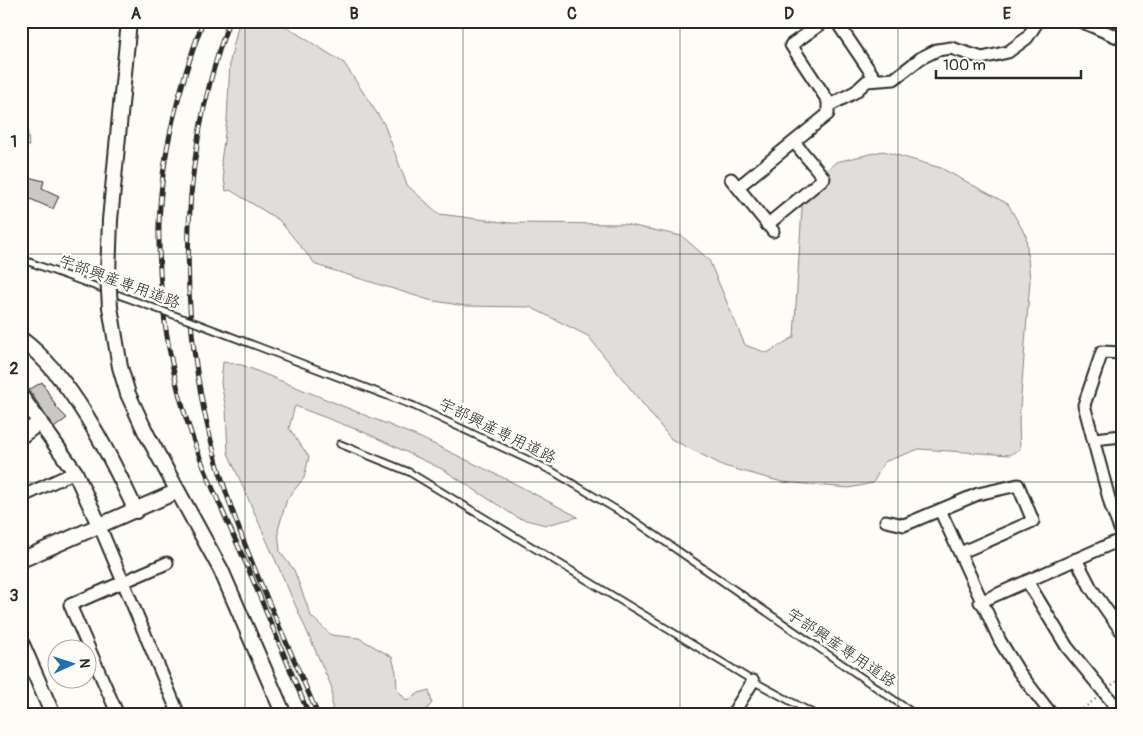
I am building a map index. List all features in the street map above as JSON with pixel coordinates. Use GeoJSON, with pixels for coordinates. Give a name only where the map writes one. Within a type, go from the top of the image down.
{"type":"FeatureCollection","features":[{"type":"Feature","properties":{"kind":"street"},"geometry":{"type":"LineString","coordinates":[[129,21],[110,220],[108,274],[110,307],[120,367],[128,394],[221,570],[284,715]]}},
{"type":"Feature","properties":{"kind":"street"},"geometry":{"type":"LineString","coordinates":[[794,142],[824,178],[770,228],[734,183],[794,142],[828,114],[828,101],[791,44],[825,21]]}},
{"type":"Feature","properties":{"kind":"street"},"geometry":{"type":"LineString","coordinates":[[836,21],[876,80]]}},
{"type":"Feature","properties":{"kind":"street"},"geometry":{"type":"LineString","coordinates":[[828,106],[855,92],[867,81],[894,79],[921,58],[944,48],[982,58],[1000,56],[1017,47],[1027,38],[1038,21]]}},
{"type":"Feature","properties":{"kind":"street"},"geometry":{"type":"LineString","coordinates":[[1080,21],[1122,39]]}},
{"type":"Feature","properties":{"kind":"street"},"geometry":{"type":"LineString","coordinates":[[21,339],[45,360],[100,438],[109,452],[136,511]]}},
{"type":"Feature","properties":{"kind":"street"},"geometry":{"type":"LineString","coordinates":[[1122,353],[1102,352],[1084,405],[1111,506],[1122,534]]}},
{"type":"Feature","properties":{"kind":"street"},"geometry":{"type":"LineString","coordinates":[[21,396],[75,472],[179,715]]}},
{"type":"Feature","properties":{"kind":"street"},"geometry":{"type":"LineString","coordinates":[[21,436],[40,422]]}},
{"type":"Feature","properties":{"kind":"street"},"geometry":{"type":"LineString","coordinates":[[1094,439],[1122,436]]}},
{"type":"Feature","properties":{"kind":"street"},"geometry":{"type":"LineString","coordinates":[[21,497],[75,472]]}},
{"type":"Feature","properties":{"kind":"street"},"geometry":{"type":"LineString","coordinates":[[886,521],[904,525],[978,494],[1018,485],[1033,521],[960,553]]}},
{"type":"Feature","properties":{"kind":"street"},"geometry":{"type":"LineString","coordinates":[[21,560],[100,527],[178,491]]}},
{"type":"Feature","properties":{"kind":"street"},"geometry":{"type":"LineString","coordinates":[[940,510],[980,602],[1019,672],[1052,715]]}},
{"type":"Feature","properties":{"kind":"street"},"geometry":{"type":"LineString","coordinates":[[980,602],[1122,538]]}},
{"type":"Feature","properties":{"kind":"street"},"geometry":{"type":"LineString","coordinates":[[1076,559],[1091,588],[1122,632]]}},
{"type":"Feature","properties":{"kind":"street"},"geometry":{"type":"LineString","coordinates":[[118,715],[70,605],[167,563]]}},
{"type":"Feature","properties":{"kind":"street"},"geometry":{"type":"LineString","coordinates":[[1027,581],[1067,647],[1122,714]]}},
{"type":"Feature","properties":{"kind":"street"},"geometry":{"type":"LineString","coordinates":[[21,642],[53,715]]}},
{"type":"Feature","properties":{"kind":"street"},"geometry":{"type":"LineString","coordinates":[[732,715],[753,682]]}},
{"type":"Feature","properties":{"kind":"lane","name":"宇部興産専用道路"},"geometry":{"type":"LineString","coordinates":[[21,259],[414,406],[552,471],[632,519],[916,715]]}},
{"type":"Feature","properties":{"kind":"lane"},"geometry":{"type":"LineString","coordinates":[[340,444],[409,472],[753,682],[816,715]]}},
{"type":"Feature","properties":{"kind":"shaded area"},"geometry":{"type":"Polygon","coordinates":[[[277,21],[344,63],[384,124],[407,185],[439,214],[510,223],[624,224],[682,236],[709,260],[745,345],[767,353],[794,337],[803,192],[836,162],[883,151],[941,168],[1008,204],[1026,236],[1030,280],[1019,421],[1020,449],[1010,455],[919,449],[884,462],[873,483],[849,488],[782,482],[724,466],[671,439],[588,336],[530,307],[465,306],[429,300],[316,265],[279,220],[230,190],[226,191],[221,161],[227,120],[230,61],[239,22],[277,21]]]}},
{"type":"Feature","properties":{"kind":"shaded area"},"geometry":{"type":"Polygon","coordinates":[[[21,81],[24,93],[29,146],[21,147],[21,81]]]}},
{"type":"Feature","properties":{"kind":"shaded area"},"geometry":{"type":"Polygon","coordinates":[[[223,362],[242,365],[421,438],[508,480],[578,517],[546,525],[518,518],[444,470],[366,433],[295,406],[289,428],[309,457],[304,478],[287,499],[278,530],[280,552],[294,570],[311,616],[331,635],[359,638],[392,657],[396,672],[397,689],[407,701],[419,693],[429,690],[432,703],[422,715],[332,715],[332,688],[228,453],[226,409],[221,383],[223,362]]]}},
{"type":"Feature","properties":{"kind":"building"},"geometry":{"type":"Polygon","coordinates":[[[32,178],[44,181],[42,188],[59,196],[53,209],[21,195],[24,181],[29,183],[32,178]]]}},
{"type":"Feature","properties":{"kind":"building"},"geometry":{"type":"Polygon","coordinates":[[[42,382],[57,408],[67,418],[54,428],[29,390],[42,382]]]}},
{"type":"Feature","properties":{"kind":"railway"},"geometry":{"type":"LineString","coordinates":[[203,21],[179,96],[167,146],[160,198],[159,251],[163,306],[171,360],[193,439],[212,488],[248,568],[309,715]]}},
{"type":"Feature","properties":{"kind":"railway"},"geometry":{"type":"LineString","coordinates":[[229,21],[211,79],[198,138],[191,198],[188,258],[191,318],[198,378],[210,437],[227,495],[259,578],[318,715]]}}]}
